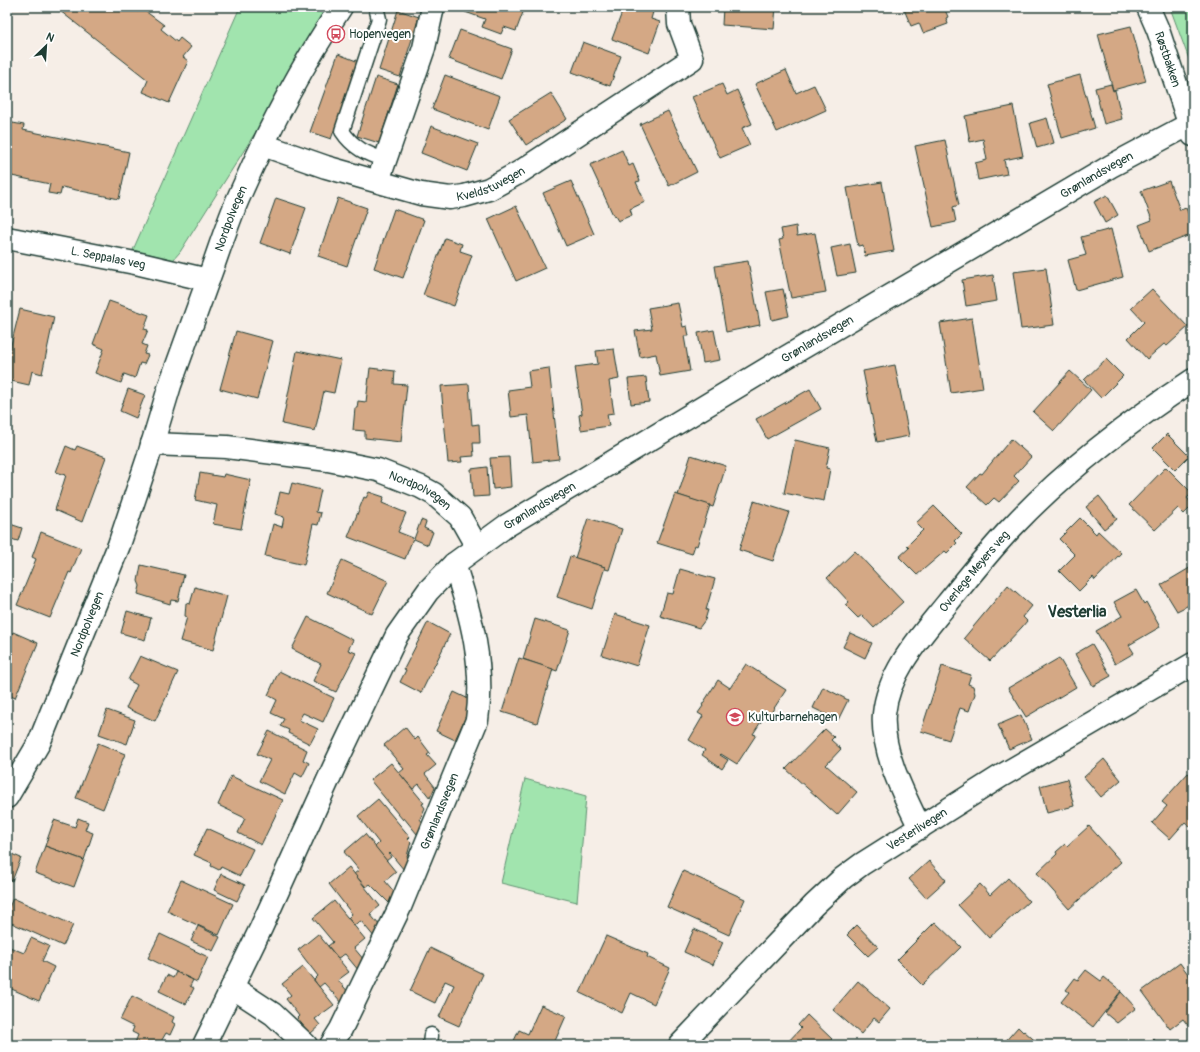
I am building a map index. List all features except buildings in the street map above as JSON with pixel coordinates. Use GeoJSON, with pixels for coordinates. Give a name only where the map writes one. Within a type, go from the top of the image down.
{"type":"FeatureCollection","features":[{"type":"Feature","properties":{"kind":"street","name":"Nordpolvegen"},"geometry":{"type":"LineString","coordinates":[[7,798],[39,742],[119,545],[170,385],[240,193],[278,114],[340,7]]}},
{"type":"Feature","properties":{"kind":"street"},"geometry":{"type":"LineString","coordinates":[[378,181],[424,48],[433,7]]}},
{"type":"Feature","properties":{"kind":"street","name":"Kveldstuvegen"},"geometry":{"type":"LineString","coordinates":[[263,145],[326,167],[436,197],[457,197],[489,189],[520,172],[587,130],[692,59],[679,24],[678,7]]}},
{"type":"Feature","properties":{"kind":"street","name":"Røstbakken"},"geometry":{"type":"LineString","coordinates":[[1148,7],[1158,30],[1191,130]]}},
{"type":"Feature","properties":{"kind":"street","name":"Grønlandsvegen"},"geometry":{"type":"LineString","coordinates":[[204,1045],[261,928],[334,767],[398,635],[428,592],[454,564],[506,526],[894,292],[1111,166],[1191,130]]}},
{"type":"Feature","properties":{"kind":"street","name":"L. Seppalas veg"},"geometry":{"type":"LineString","coordinates":[[7,238],[140,264],[208,280]]}},
{"type":"Feature","properties":{"kind":"street","name":"Overlege Meyers veg"},"geometry":{"type":"LineString","coordinates":[[920,828],[895,772],[884,730],[884,714],[887,697],[898,671],[937,616],[1013,526],[1049,490],[1132,422],[1193,380]]}},
{"type":"Feature","properties":{"kind":"street","name":"Nordpolvegen"},"geometry":{"type":"LineString","coordinates":[[152,444],[227,448],[334,460],[378,470],[434,494],[460,517],[477,546]]}},
{"type":"Feature","properties":{"kind":"street","name":"Grønlandsvegen"},"geometry":{"type":"LineString","coordinates":[[331,1045],[341,1029],[400,907],[477,720],[480,702],[474,633],[471,617],[454,564]]}},
{"type":"Feature","properties":{"kind":"street","name":"Vesterlivegen"},"geometry":{"type":"LineString","coordinates":[[680,1045],[814,905],[843,878],[877,853],[920,828],[1001,776],[1193,664]]}},
{"type":"Feature","properties":{"kind":"street"},"geometry":{"type":"LineString","coordinates":[[232,987],[273,1014],[306,1045]]}},
{"type":"Feature","properties":{"kind":"lane"},"geometry":{"type":"LineString","coordinates":[[376,7],[378,9],[379,19],[342,131],[357,148],[366,154],[386,160]]}},
{"type":"Feature","properties":{"kind":"green space"},"geometry":{"type":"Polygon","coordinates":[[[240,7],[327,7],[306,40],[294,69],[274,103],[180,252],[173,260],[133,250],[240,7]]]}},
{"type":"Feature","properties":{"kind":"green space"},"geometry":{"type":"Polygon","coordinates":[[[1169,7],[1193,7],[1193,70],[1172,13],[1169,7]]]}},
{"type":"Feature","properties":{"kind":"green space"},"geometry":{"type":"Polygon","coordinates":[[[525,779],[586,796],[577,902],[501,883],[525,779]]]}},
{"type":"Feature","properties":{"kind":"place","name":"Hopenvegen"},"geometry":{"type":"Point","coordinates":[336,34]}},
{"type":"Feature","properties":{"kind":"place","name":"Kulturbarnehagen"},"geometry":{"type":"Point","coordinates":[735,717]}},
{"type":"Feature","properties":{"kind":"district","name":"Vesterlia"},"geometry":{"type":"Point","coordinates":[1077,611]}}]}
